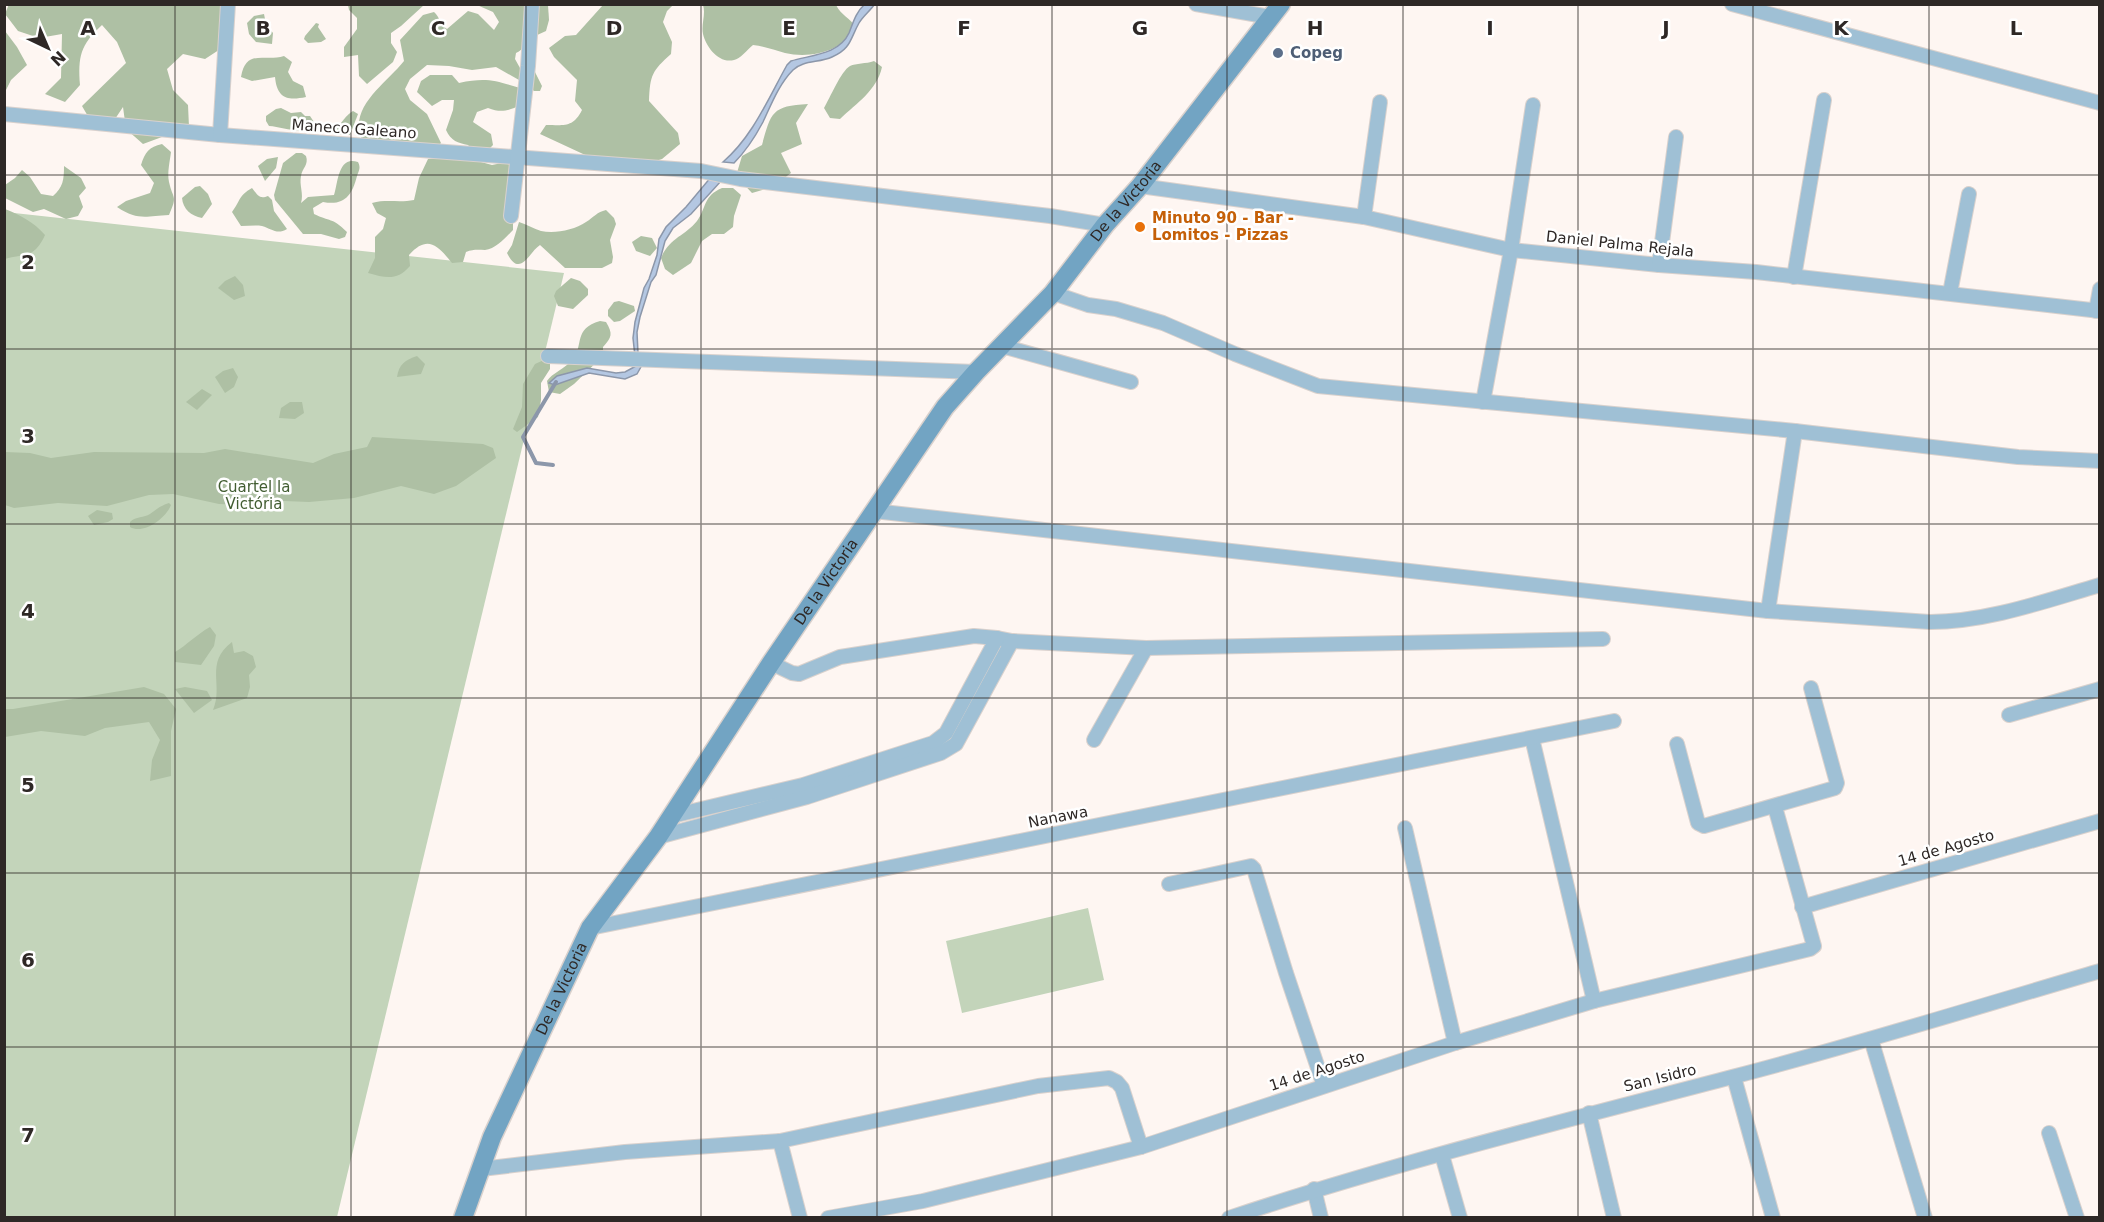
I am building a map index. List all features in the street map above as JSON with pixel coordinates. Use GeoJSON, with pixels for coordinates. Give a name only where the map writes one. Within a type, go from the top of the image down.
{"type":"FeatureCollection","features":[{"type":"Feature","properties":{"kind":"main road","name":"De la Victoria"},"geometry":{"type":"LineString","coordinates":[[464,1218],[492,1137],[590,928],[658,837],[771,663],[945,407],[1053,293],[1105,225],[1140,186],[1275,11]]}},
{"type":"Feature","properties":{"kind":"street"},"geometry":{"type":"LineString","coordinates":[[220,135],[228,4]]}},
{"type":"Feature","properties":{"kind":"street"},"geometry":{"type":"LineString","coordinates":[[511,216],[528,66],[532,4]]}},
{"type":"Feature","properties":{"kind":"street"},"geometry":{"type":"LineString","coordinates":[[1196,4],[1275,11]]}},
{"type":"Feature","properties":{"kind":"street"},"geometry":{"type":"LineString","coordinates":[[1732,4],[2100,103]]}},
{"type":"Feature","properties":{"kind":"street"},"geometry":{"type":"LineString","coordinates":[[1794,277],[1824,100]]}},
{"type":"Feature","properties":{"kind":"street"},"geometry":{"type":"LineString","coordinates":[[1364,217],[1380,102]]}},
{"type":"Feature","properties":{"kind":"street"},"geometry":{"type":"LineString","coordinates":[[1483,402],[1511,250],[1533,105]]}},
{"type":"Feature","properties":{"kind":"street","name":"Maneco Galeano"},"geometry":{"type":"LineString","coordinates":[[4,114],[220,135],[701,171],[740,179],[1050,216],[1105,225]]}},
{"type":"Feature","properties":{"kind":"street"},"geometry":{"type":"LineString","coordinates":[[1659,266],[1676,137]]}},
{"type":"Feature","properties":{"kind":"street","name":"Daniel Palma Rejala"},"geometry":{"type":"LineString","coordinates":[[1140,186],[1364,217],[1511,250],[1659,266],[1756,272],[2098,311]]}},
{"type":"Feature","properties":{"kind":"street"},"geometry":{"type":"LineString","coordinates":[[1950,293],[1969,194]]}},
{"type":"Feature","properties":{"kind":"street"},"geometry":{"type":"LineString","coordinates":[[2098,311],[2100,289]]}},
{"type":"Feature","properties":{"kind":"street"},"geometry":{"type":"LineString","coordinates":[[1053,293],[1088,305],[1116,309],[1163,322],[1235,354],[1318,386],[1795,431],[2018,457],[2100,460]]}},
{"type":"Feature","properties":{"kind":"street"},"geometry":{"type":"LineString","coordinates":[[1002,346],[1131,381]]}},
{"type":"Feature","properties":{"kind":"street"},"geometry":{"type":"LineString","coordinates":[[548,356],[976,372]]}},
{"type":"Feature","properties":{"kind":"street"},"geometry":{"type":"LineString","coordinates":[[1768,611],[1795,431]]}},
{"type":"Feature","properties":{"kind":"street"},"geometry":{"type":"LineString","coordinates":[[874,511],[1768,611],[1930,622],[1956,622],[2032,605],[2100,585]]}},
{"type":"Feature","properties":{"kind":"street"},"geometry":{"type":"LineString","coordinates":[[771,663],[792,674],[799,674],[840,657],[974,636],[1012,641],[1146,648],[1603,639]]}},
{"type":"Feature","properties":{"kind":"street"},"geometry":{"type":"LineString","coordinates":[[672,816],[803,785],[951,738],[997,638]]}},
{"type":"Feature","properties":{"kind":"street"},"geometry":{"type":"LineString","coordinates":[[658,837],[807,797],[940,753],[1012,641]]}},
{"type":"Feature","properties":{"kind":"street"},"geometry":{"type":"LineString","coordinates":[[1094,740],[1146,648]]}},
{"type":"Feature","properties":{"kind":"street"},"geometry":{"type":"LineString","coordinates":[[1677,744],[1698,823],[1704,826],[1835,788],[1837,783],[1811,688]]}},
{"type":"Feature","properties":{"kind":"street"},"geometry":{"type":"LineString","coordinates":[[2009,715],[2100,689]]}},
{"type":"Feature","properties":{"kind":"street","name":"Nanawa"},"geometry":{"type":"LineString","coordinates":[[590,928],[1614,721]]}},
{"type":"Feature","properties":{"kind":"street"},"geometry":{"type":"LineString","coordinates":[[1532,738],[1594,1001]]}},
{"type":"Feature","properties":{"kind":"street"},"geometry":{"type":"LineString","coordinates":[[1775,807],[1802,907]]}},
{"type":"Feature","properties":{"kind":"street","name":"14 de Agosto"},"geometry":{"type":"LineString","coordinates":[[828,1218],[923,1201],[1140,1147],[1455,1043],[1594,1001],[1814,948],[1802,907],[2100,821]]}},
{"type":"Feature","properties":{"kind":"street"},"geometry":{"type":"LineString","coordinates":[[1405,828],[1455,1043]]}},
{"type":"Feature","properties":{"kind":"street"},"geometry":{"type":"LineString","coordinates":[[1169,884],[1251,866],[1254,869],[1324,1086]]}},
{"type":"Feature","properties":{"kind":"street","name":"San Isidro"},"geometry":{"type":"LineString","coordinates":[[1229,1218],[1314,1189],[1589,1113],[1734,1077],[2100,971]]}},
{"type":"Feature","properties":{"kind":"street"},"geometry":{"type":"LineString","coordinates":[[1871,1039],[1925,1218]]}},
{"type":"Feature","properties":{"kind":"street"},"geometry":{"type":"LineString","coordinates":[[1734,1077],[1773,1218]]}},
{"type":"Feature","properties":{"kind":"street"},"geometry":{"type":"LineString","coordinates":[[481,1169],[625,1152],[780,1141],[1038,1086],[1108,1078],[1117,1082],[1122,1088],[1140,1147]]}},
{"type":"Feature","properties":{"kind":"street"},"geometry":{"type":"LineString","coordinates":[[1589,1113],[1614,1218]]}},
{"type":"Feature","properties":{"kind":"street"},"geometry":{"type":"LineString","coordinates":[[2049,1133],[2077,1218]]}},
{"type":"Feature","properties":{"kind":"street"},"geometry":{"type":"LineString","coordinates":[[780,1141],[800,1218]]}},
{"type":"Feature","properties":{"kind":"street"},"geometry":{"type":"LineString","coordinates":[[1442,1155],[1460,1218]]}},
{"type":"Feature","properties":{"kind":"street"},"geometry":{"type":"LineString","coordinates":[[1314,1189],[1321,1218]]}},
{"type":"Feature","properties":{"kind":"green space"},"geometry":{"type":"Polygon","coordinates":[[[9,4],[222,5],[225,46],[205,59],[183,54],[167,69],[173,90],[188,105],[189,127],[143,144],[126,129],[123,107],[115,119],[93,125],[82,106],[126,63],[117,42],[102,25],[85,45],[80,59],[80,85],[65,102],[45,94],[61,78],[62,34],[39,38],[18,31],[5,14],[9,4]]]}},
{"type":"Feature","properties":{"kind":"green space"},"geometry":{"type":"Polygon","coordinates":[[[348,5],[424,5],[391,33],[391,43],[397,52],[393,62],[367,84],[359,76],[358,55],[344,57],[344,47],[357,29],[357,18],[349,10],[348,5]]]}},
{"type":"Feature","properties":{"kind":"green space"},"geometry":{"type":"Polygon","coordinates":[[[477,5],[526,5],[525,41],[523,47],[516,53],[515,59],[520,68],[531,69],[535,72],[542,86],[540,91],[534,91],[496,67],[472,70],[427,65],[410,79],[405,89],[410,100],[427,114],[441,143],[430,151],[424,152],[393,140],[384,146],[363,142],[359,130],[360,118],[370,97],[404,61],[400,40],[423,15],[434,12],[447,29],[468,11],[478,14],[494,30],[499,22],[493,12],[477,5]]]}},
{"type":"Feature","properties":{"kind":"green space"},"geometry":{"type":"Polygon","coordinates":[[[536,5],[548,5],[549,20],[546,31],[535,36],[536,5]]]}},
{"type":"Feature","properties":{"kind":"green space"},"geometry":{"type":"Polygon","coordinates":[[[603,5],[673,5],[667,11],[663,22],[672,42],[671,54],[653,74],[649,101],[678,133],[680,144],[662,159],[640,166],[596,160],[540,134],[546,125],[571,123],[582,110],[575,101],[577,80],[554,57],[549,48],[565,36],[576,35],[603,5]]]}},
{"type":"Feature","properties":{"kind":"green space"},"geometry":{"type":"Polygon","coordinates":[[[703,5],[836,5],[856,27],[844,42],[816,54],[795,55],[753,45],[739,58],[728,61],[718,57],[710,49],[705,39],[703,5]]]}},
{"type":"Feature","properties":{"kind":"green space"},"geometry":{"type":"Polygon","coordinates":[[[264,14],[266,24],[273,33],[272,44],[256,42],[249,34],[247,23],[254,16],[264,14]]]}},
{"type":"Feature","properties":{"kind":"green space"},"geometry":{"type":"Polygon","coordinates":[[[316,23],[319,24],[318,27],[326,39],[321,42],[308,43],[304,39],[305,36],[316,23]]]}},
{"type":"Feature","properties":{"kind":"green space"},"geometry":{"type":"Polygon","coordinates":[[[5,31],[27,65],[11,80],[5,92],[5,31]]]}},
{"type":"Feature","properties":{"kind":"green space"},"geometry":{"type":"Polygon","coordinates":[[[284,56],[292,62],[288,72],[293,81],[303,86],[306,97],[293,99],[284,96],[278,90],[275,77],[252,81],[241,77],[243,68],[252,59],[284,56]]]}},
{"type":"Feature","properties":{"kind":"green space"},"geometry":{"type":"Polygon","coordinates":[[[874,61],[882,67],[876,83],[840,119],[830,118],[824,108],[843,73],[855,64],[874,61]]]}},
{"type":"Feature","properties":{"kind":"green space"},"geometry":{"type":"Polygon","coordinates":[[[430,75],[452,75],[459,83],[477,80],[492,81],[523,89],[521,105],[504,111],[488,108],[477,112],[473,122],[491,134],[493,145],[486,152],[475,153],[468,145],[453,139],[446,130],[454,100],[442,100],[432,106],[417,92],[421,81],[430,75]]]}},
{"type":"Feature","properties":{"kind":"green space"},"geometry":{"type":"Polygon","coordinates":[[[808,104],[796,123],[802,144],[781,153],[791,173],[772,187],[752,193],[736,176],[742,156],[762,145],[771,118],[780,109],[808,104]]]}},
{"type":"Feature","properties":{"kind":"green space"},"geometry":{"type":"Polygon","coordinates":[[[281,108],[291,113],[301,112],[305,116],[310,116],[316,125],[305,130],[269,126],[266,116],[281,108]]]}},
{"type":"Feature","properties":{"kind":"green space"},"geometry":{"type":"Polygon","coordinates":[[[353,111],[358,114],[350,135],[338,135],[336,130],[353,111]]]}},
{"type":"Feature","properties":{"kind":"green space"},"geometry":{"type":"Polygon","coordinates":[[[162,144],[171,152],[168,178],[174,201],[169,215],[137,216],[117,207],[126,201],[150,193],[154,183],[141,165],[148,151],[162,144]]]}},
{"type":"Feature","properties":{"kind":"green space"},"geometry":{"type":"Polygon","coordinates":[[[296,153],[302,153],[307,159],[301,179],[301,203],[308,197],[334,195],[343,166],[351,161],[358,162],[359,169],[350,194],[342,201],[323,202],[313,208],[314,214],[342,227],[347,232],[345,237],[339,239],[321,234],[303,234],[275,200],[274,195],[283,163],[296,153]]]}},
{"type":"Feature","properties":{"kind":"green space"},"geometry":{"type":"Polygon","coordinates":[[[459,156],[492,165],[502,163],[513,165],[513,230],[493,247],[466,252],[463,262],[452,263],[437,247],[427,244],[409,255],[410,266],[396,276],[386,277],[368,273],[375,258],[375,237],[383,229],[386,218],[377,213],[372,203],[414,200],[419,178],[428,159],[459,156]]]}},
{"type":"Feature","properties":{"kind":"green space"},"geometry":{"type":"Polygon","coordinates":[[[278,157],[276,168],[265,181],[258,166],[267,159],[278,157]]]}},
{"type":"Feature","properties":{"kind":"green space"},"geometry":{"type":"Polygon","coordinates":[[[64,166],[81,178],[86,188],[79,196],[83,207],[78,216],[66,219],[44,209],[33,212],[5,198],[5,185],[22,170],[30,177],[41,194],[53,196],[62,183],[64,166]]]}},
{"type":"Feature","properties":{"kind":"green space"},"geometry":{"type":"Polygon","coordinates":[[[200,186],[208,194],[212,204],[202,218],[188,211],[182,198],[195,187],[200,186]]]}},
{"type":"Feature","properties":{"kind":"green space"},"geometry":{"type":"Polygon","coordinates":[[[252,188],[258,196],[268,196],[272,200],[274,211],[287,229],[277,231],[262,226],[241,226],[232,212],[242,196],[252,188]]]}},
{"type":"Feature","properties":{"kind":"green space"},"geometry":{"type":"Polygon","coordinates":[[[722,188],[733,188],[741,195],[733,227],[724,234],[712,234],[702,241],[691,263],[673,275],[665,269],[661,258],[664,251],[697,221],[708,198],[722,188]]]}},
{"type":"Feature","properties":{"kind":"green space"},"geometry":{"type":"Polygon","coordinates":[[[5,209],[26,219],[45,235],[33,252],[5,259],[5,209]]]}},
{"type":"Feature","properties":{"kind":"green space"},"geometry":{"type":"Polygon","coordinates":[[[606,210],[614,218],[616,224],[610,240],[612,263],[602,268],[565,268],[540,245],[520,264],[516,264],[507,253],[519,222],[541,231],[558,232],[581,225],[606,210]]]}},
{"type":"Feature","properties":{"kind":"green space","name":"Cuartel la Victória"},"geometry":{"type":"Polygon","coordinates":[[[5,212],[564,273],[337,1217],[5,1218],[5,212]]]}},
{"type":"Feature","properties":{"kind":"green space"},"geometry":{"type":"Polygon","coordinates":[[[641,236],[652,238],[657,248],[650,256],[636,251],[632,242],[641,236]]]}},
{"type":"Feature","properties":{"kind":"green space"},"geometry":{"type":"Polygon","coordinates":[[[235,276],[243,285],[245,296],[234,300],[218,288],[235,276]]]}},
{"type":"Feature","properties":{"kind":"green space"},"geometry":{"type":"Polygon","coordinates":[[[571,278],[580,281],[588,289],[588,295],[573,309],[558,306],[554,296],[556,291],[571,278]]]}},
{"type":"Feature","properties":{"kind":"green space"},"geometry":{"type":"Polygon","coordinates":[[[619,301],[634,306],[635,311],[620,321],[614,322],[608,316],[608,310],[614,302],[619,301]]]}},
{"type":"Feature","properties":{"kind":"green space"},"geometry":{"type":"Polygon","coordinates":[[[600,321],[606,322],[610,330],[610,338],[603,347],[603,356],[560,394],[549,392],[547,381],[573,359],[586,328],[600,321]]]}},
{"type":"Feature","properties":{"kind":"green space"},"geometry":{"type":"Polygon","coordinates":[[[417,356],[425,364],[421,374],[397,377],[403,363],[417,356]]]}},
{"type":"Feature","properties":{"kind":"green space"},"geometry":{"type":"Polygon","coordinates":[[[546,359],[550,363],[550,369],[541,383],[538,417],[517,432],[513,429],[522,407],[523,384],[535,364],[546,359]]]}},
{"type":"Feature","properties":{"kind":"green space"},"geometry":{"type":"Polygon","coordinates":[[[233,368],[238,377],[234,387],[225,393],[215,377],[233,368]]]}},
{"type":"Feature","properties":{"kind":"green space"},"geometry":{"type":"Polygon","coordinates":[[[202,389],[212,395],[197,410],[186,402],[202,389]]]}},
{"type":"Feature","properties":{"kind":"green space"},"geometry":{"type":"Polygon","coordinates":[[[290,402],[302,402],[304,413],[295,419],[279,418],[281,408],[290,402]]]}},
{"type":"Feature","properties":{"kind":"green space"},"geometry":{"type":"Polygon","coordinates":[[[372,437],[483,444],[493,448],[496,458],[456,486],[434,494],[401,486],[354,498],[309,502],[284,501],[263,506],[219,504],[173,494],[149,495],[107,506],[58,503],[14,508],[5,505],[5,452],[30,453],[51,458],[94,452],[204,453],[225,449],[313,463],[334,454],[367,447],[372,437]]]}},
{"type":"Feature","properties":{"kind":"green space"},"geometry":{"type":"Polygon","coordinates":[[[169,503],[171,505],[168,510],[154,524],[142,529],[130,527],[132,520],[148,515],[169,503]]]}},
{"type":"Feature","properties":{"kind":"green space"},"geometry":{"type":"Polygon","coordinates":[[[97,510],[112,513],[113,519],[94,525],[88,516],[97,510]]]}},
{"type":"Feature","properties":{"kind":"green space"},"geometry":{"type":"Polygon","coordinates":[[[210,627],[216,635],[214,646],[201,665],[175,662],[175,652],[210,627]]]}},
{"type":"Feature","properties":{"kind":"green space"},"geometry":{"type":"Polygon","coordinates":[[[232,642],[234,653],[244,651],[253,656],[256,667],[249,675],[250,687],[247,698],[213,710],[216,701],[216,674],[219,658],[232,642]]]}},
{"type":"Feature","properties":{"kind":"green space"},"geometry":{"type":"Polygon","coordinates":[[[144,687],[164,694],[176,709],[171,731],[171,776],[150,781],[152,760],[160,740],[149,722],[105,728],[85,736],[41,731],[5,737],[5,709],[144,687]]]}},
{"type":"Feature","properties":{"kind":"green space"},"geometry":{"type":"Polygon","coordinates":[[[185,687],[207,691],[212,700],[194,713],[175,689],[185,687]]]}},
{"type":"Feature","properties":{"kind":"green space"},"geometry":{"type":"Polygon","coordinates":[[[1088,908],[1104,980],[962,1013],[946,941],[1088,908]]]}},
{"type":"Feature","properties":{"kind":"water"},"geometry":{"type":"Polygon","coordinates":[[[864,5],[874,5],[861,20],[847,47],[832,57],[801,65],[793,70],[779,88],[763,122],[746,149],[734,163],[723,162],[734,152],[751,129],[787,65],[791,61],[823,53],[838,46],[849,33],[857,14],[864,5]]]}},
{"type":"Feature","properties":{"kind":"water"},"geometry":{"type":"Polygon","coordinates":[[[711,177],[722,180],[691,214],[673,228],[665,241],[656,275],[651,282],[640,317],[637,332],[638,353],[642,365],[637,374],[625,379],[589,373],[555,385],[549,383],[557,376],[587,368],[616,373],[625,372],[636,366],[633,338],[635,322],[644,288],[657,255],[659,239],[666,227],[711,177]]]}},
{"type":"Feature","properties":{"kind":"waterway"},"geometry":{"type":"LineString","coordinates":[[553,465],[536,463],[523,437],[556,382]]}},
{"type":"Feature","properties":{"kind":"place","name":"Copeg"},"geometry":{"type":"Point","coordinates":[1278,53]}},
{"type":"Feature","properties":{"kind":"place","name":"Minuto 90 - Bar - Lomitos - Pizzas"},"geometry":{"type":"Point","coordinates":[1140,227]}}]}
